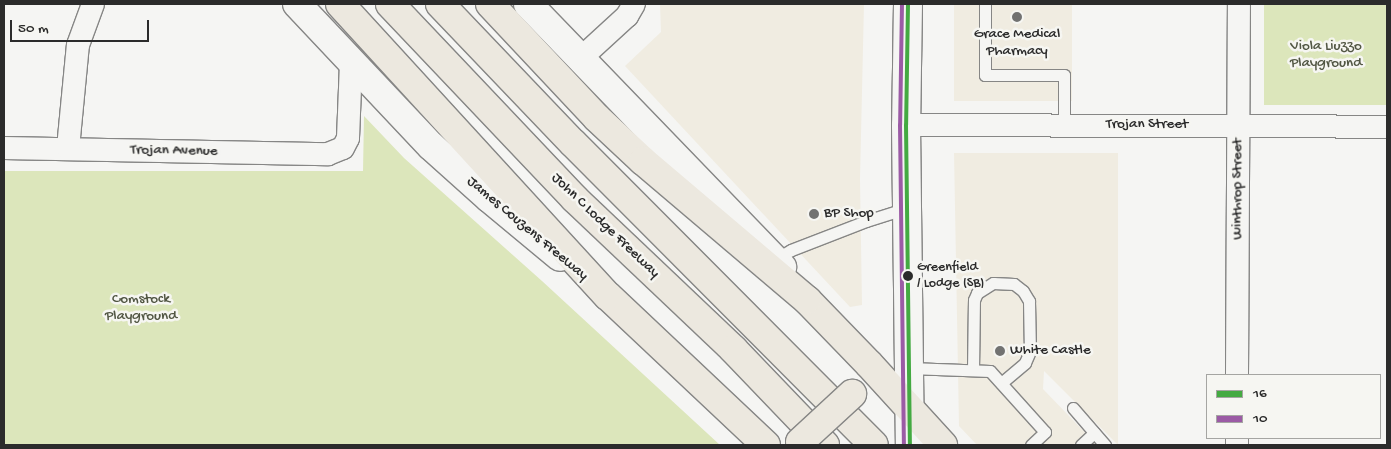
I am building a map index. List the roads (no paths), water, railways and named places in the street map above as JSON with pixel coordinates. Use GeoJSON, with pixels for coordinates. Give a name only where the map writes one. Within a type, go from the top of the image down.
{"type":"FeatureCollection","features":[{"type":"Feature","properties":{"kind":"main road","name":"James Couzens Freeway"},"geometry":{"type":"LineString","coordinates":[[297,4],[431,146],[489,198],[608,296],[763,442]]}},
{"type":"Feature","properties":{"kind":"main road"},"geometry":{"type":"LineString","coordinates":[[340,4],[608,296]]}},
{"type":"Feature","properties":{"kind":"main road","name":"John C Lodge Freeway"},"geometry":{"type":"LineString","coordinates":[[390,4],[575,199],[733,349],[812,444]]}},
{"type":"Feature","properties":{"kind":"main road"},"geometry":{"type":"LineString","coordinates":[[440,4],[572,144],[874,445]]}},
{"type":"Feature","properties":{"kind":"main road"},"geometry":{"type":"LineString","coordinates":[[490,4],[598,118],[643,161],[806,300],[943,445]]}},
{"type":"Feature","properties":{"kind":"main road"},"geometry":{"type":"LineString","coordinates":[[528,4],[776,259],[806,300]]}},
{"type":"Feature","properties":{"kind":"main road"},"geometry":{"type":"LineString","coordinates":[[908,4],[906,125],[910,445]]}},
{"type":"Feature","properties":{"kind":"main road"},"geometry":{"type":"LineString","coordinates":[[763,442],[788,445],[812,444],[852,394],[856,379],[848,344]]}},
{"type":"Feature","properties":{"kind":"street"},"geometry":{"type":"LineString","coordinates":[[68,148],[78,45],[93,4]]}},
{"type":"Feature","properties":{"kind":"street"},"geometry":{"type":"LineString","coordinates":[[580,59],[627,16],[634,4]]}},
{"type":"Feature","properties":{"kind":"street","name":"Winthrop Street"},"geometry":{"type":"LineString","coordinates":[[1237,374],[1239,4]]}},
{"type":"Feature","properties":{"kind":"street","name":"Trojan Avenue"},"geometry":{"type":"LineString","coordinates":[[4,148],[328,154],[343,148],[348,138],[351,62]]}},
{"type":"Feature","properties":{"kind":"street","name":"Trojan Street"},"geometry":{"type":"LineString","coordinates":[[906,125],[1387,127]]}},
{"type":"Feature","properties":{"kind":"lane"},"geometry":{"type":"LineString","coordinates":[[985,4],[985,75],[1064,75],[1064,125]]}},
{"type":"Feature","properties":{"kind":"lane"},"geometry":{"type":"LineString","coordinates":[[776,259],[791,250],[866,221],[907,208]]}},
{"type":"Feature","properties":{"kind":"lane"},"geometry":{"type":"LineString","coordinates":[[973,370],[974,300],[977,293],[994,283],[1014,284],[1023,291],[1029,300],[1030,351],[1025,363],[1001,383]]}},
{"type":"Feature","properties":{"kind":"lane"},"geometry":{"type":"LineString","coordinates":[[909,368],[990,371],[1045,432],[1031,445]]}},
{"type":"Feature","properties":{"kind":"lane"},"geometry":{"type":"LineString","coordinates":[[1073,408],[1105,445]]}},
{"type":"Feature","properties":{"kind":"lane"},"geometry":{"type":"LineString","coordinates":[[1081,445],[1094,433]]}},
{"type":"Feature","properties":{"kind":"place","name":"Grace Medical Pharmacy"},"geometry":{"type":"Point","coordinates":[1017,17]}},
{"type":"Feature","properties":{"kind":"place","name":"BP Shop"},"geometry":{"type":"Point","coordinates":[814,214]}},
{"type":"Feature","properties":{"kind":"place","name":"Greenfield / Lodge (SB)"},"geometry":{"type":"Point","coordinates":[908,276]}},
{"type":"Feature","properties":{"kind":"place","name":"White Castle"},"geometry":{"type":"Point","coordinates":[1000,351]}},
{"type":"Feature","properties":{"kind":"park label","name":"Viola Liuzzo Playground"},"geometry":{"type":"Point","coordinates":[1326,54]}},
{"type":"Feature","properties":{"kind":"park label","name":"Comstock Playground"},"geometry":{"type":"Point","coordinates":[141,308]}}]}
